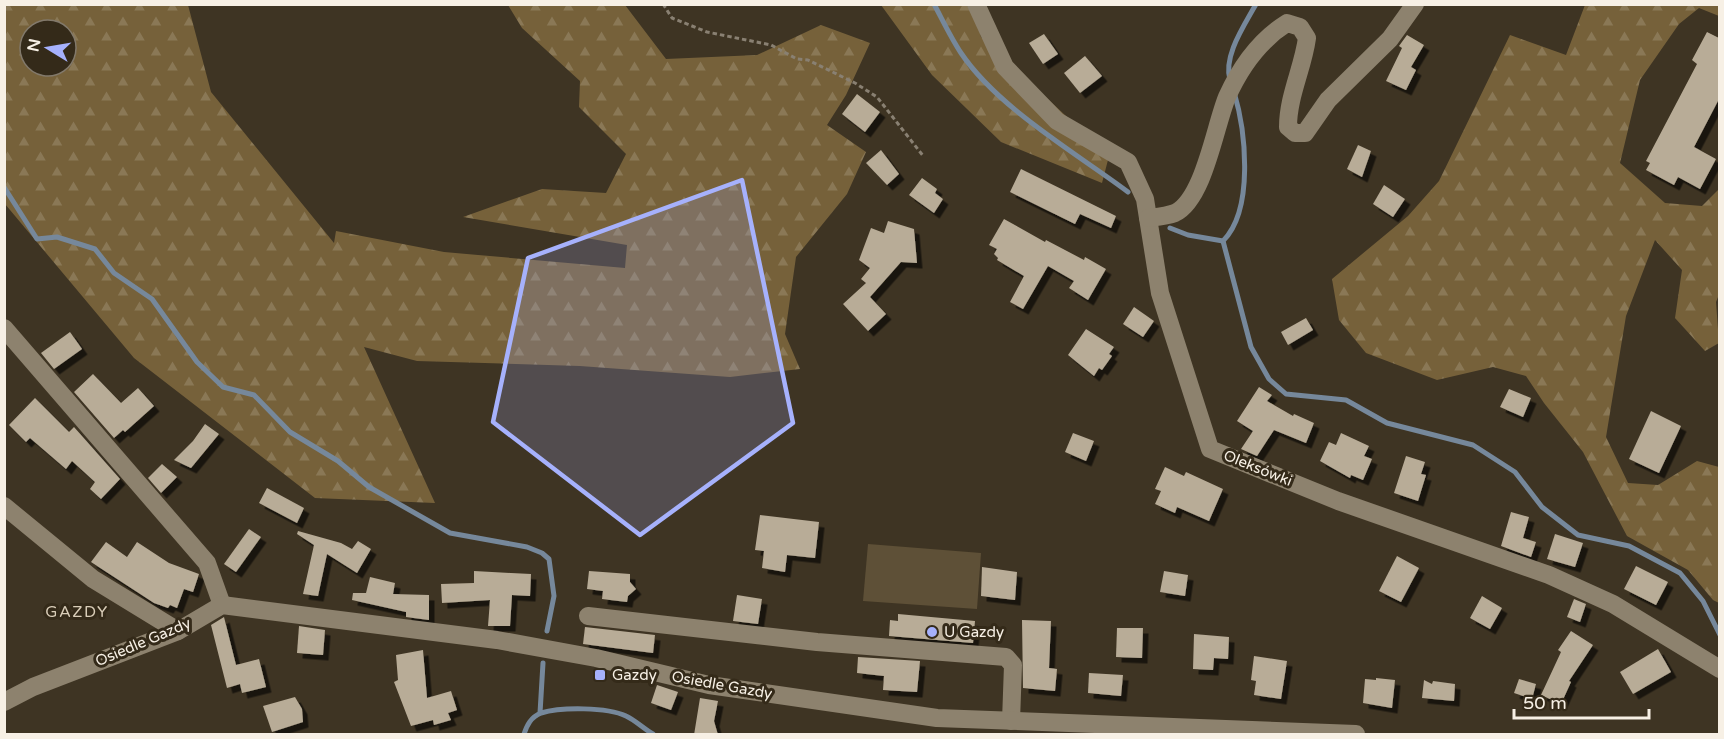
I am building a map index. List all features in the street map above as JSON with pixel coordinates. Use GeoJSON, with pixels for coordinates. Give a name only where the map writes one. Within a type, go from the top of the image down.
{"type":"FeatureCollection","features":[{"type":"Feature","properties":{"kind":"street","name":"Oleksówki"},"geometry":{"type":"LineString","coordinates":[[976,4],[1005,67],[1057,121],[1128,162],[1145,199],[1160,293],[1210,449],[1338,501],[1549,575],[1613,604],[1719,669]]}},
{"type":"Feature","properties":{"kind":"street"},"geometry":{"type":"LineString","coordinates":[[1148,218],[1176,212],[1195,192],[1232,89],[1249,59],[1270,33],[1287,23],[1300,27],[1307,38],[1304,63],[1288,110],[1288,127],[1295,133],[1305,133],[1328,100],[1390,39],[1415,4]]}},
{"type":"Feature","properties":{"kind":"street"},"geometry":{"type":"LineString","coordinates":[[4,328],[207,563],[222,605]]}},
{"type":"Feature","properties":{"kind":"street"},"geometry":{"type":"LineString","coordinates":[[4,506],[93,579],[178,631]]}},
{"type":"Feature","properties":{"kind":"street","name":"Osiedle Gazdy"},"geometry":{"type":"LineString","coordinates":[[4,702],[33,687],[178,631],[222,605],[497,640],[596,658],[709,685],[937,718],[1356,735]]}},
{"type":"Feature","properties":{"kind":"street"},"geometry":{"type":"LineString","coordinates":[[588,616],[817,642],[1006,657],[1013,664],[1011,721]]}},
{"type":"Feature","properties":{"kind":"path"},"geometry":{"type":"LineString","coordinates":[[663,4],[672,18],[707,32],[771,45],[797,59],[808,60],[855,83],[877,97],[924,157]]}},
{"type":"Feature","properties":{"kind":"highlighted area"},"geometry":{"type":"Polygon","coordinates":[[[742,180],[793,423],[640,535],[493,422],[528,258],[742,180]]]}},
{"type":"Feature","properties":{"kind":"shaded area"},"geometry":{"type":"Polygon","coordinates":[[[868,544],[981,553],[977,609],[863,601],[868,544]]]}},
{"type":"Feature","properties":{"kind":"green space"},"geometry":{"type":"Polygon","coordinates":[[[4,5],[188,5],[211,92],[334,243],[336,231],[444,252],[625,268],[627,245],[463,217],[542,189],[606,193],[626,154],[579,107],[580,81],[522,28],[508,5],[625,5],[666,59],[757,55],[821,25],[870,43],[846,95],[827,125],[866,152],[847,194],[796,257],[785,334],[800,369],[730,377],[580,366],[417,361],[364,347],[435,503],[315,498],[134,358],[5,204],[4,5]]]}},
{"type":"Feature","properties":{"kind":"green space"},"geometry":{"type":"Polygon","coordinates":[[[881,5],[973,5],[981,37],[1109,156],[1102,183],[1001,142],[932,75],[881,5]]]}},
{"type":"Feature","properties":{"kind":"green space"},"geometry":{"type":"Polygon","coordinates":[[[1585,5],[1719,5],[1719,16],[1699,8],[1679,24],[1640,80],[1620,163],[1665,203],[1702,206],[1719,189],[1720,292],[1716,302],[1719,343],[1705,351],[1675,318],[1682,270],[1655,240],[1626,316],[1606,437],[1628,483],[1658,485],[1697,461],[1719,467],[1719,603],[1713,600],[1688,570],[1627,536],[1583,452],[1544,403],[1526,376],[1493,367],[1437,380],[1366,353],[1339,320],[1332,279],[1408,216],[1439,181],[1510,35],[1566,55],[1585,5]]]}},
{"type":"Feature","properties":{"kind":"building"},"geometry":{"type":"Polygon","coordinates":[[[1707,32],[1719,38],[1719,99],[1694,147],[1716,159],[1700,189],[1678,177],[1674,185],[1646,170],[1650,163],[1646,161],[1697,64],[1692,60],[1707,32]]]}},
{"type":"Feature","properties":{"kind":"building"},"geometry":{"type":"Polygon","coordinates":[[[1044,34],[1058,54],[1043,64],[1029,43],[1044,34]]]}},
{"type":"Feature","properties":{"kind":"building"},"geometry":{"type":"Polygon","coordinates":[[[1407,35],[1424,45],[1411,67],[1416,70],[1406,90],[1386,81],[1402,48],[1399,46],[1407,35]]]}},
{"type":"Feature","properties":{"kind":"building"},"geometry":{"type":"Polygon","coordinates":[[[1085,56],[1102,76],[1080,93],[1064,73],[1085,56]]]}},
{"type":"Feature","properties":{"kind":"building"},"geometry":{"type":"Polygon","coordinates":[[[857,94],[880,112],[865,132],[842,114],[857,94]]]}},
{"type":"Feature","properties":{"kind":"building"},"geometry":{"type":"Polygon","coordinates":[[[1358,145],[1371,151],[1362,177],[1347,169],[1358,145]]]}},
{"type":"Feature","properties":{"kind":"building"},"geometry":{"type":"Polygon","coordinates":[[[881,150],[899,174],[887,185],[866,163],[881,150]]]}},
{"type":"Feature","properties":{"kind":"building"},"geometry":{"type":"Polygon","coordinates":[[[1021,169],[1116,216],[1111,228],[1080,214],[1075,224],[1010,192],[1021,169]]]}},
{"type":"Feature","properties":{"kind":"building"},"geometry":{"type":"Polygon","coordinates":[[[922,178],[937,189],[935,193],[943,199],[934,213],[909,195],[922,178]]]}},
{"type":"Feature","properties":{"kind":"building"},"geometry":{"type":"Polygon","coordinates":[[[1384,185],[1405,199],[1393,217],[1373,204],[1384,185]]]}},
{"type":"Feature","properties":{"kind":"building"},"geometry":{"type":"Polygon","coordinates":[[[1004,219],[1045,242],[1046,240],[1084,260],[1085,257],[1106,269],[1088,300],[1069,288],[1074,281],[1048,266],[1023,309],[1010,302],[1024,276],[997,260],[994,254],[997,249],[989,245],[1004,219]]]}},
{"type":"Feature","properties":{"kind":"building"},"geometry":{"type":"Polygon","coordinates":[[[888,221],[914,229],[917,263],[901,262],[870,297],[886,314],[868,331],[843,304],[866,283],[861,279],[870,268],[859,260],[871,228],[884,233],[888,221]]]}},
{"type":"Feature","properties":{"kind":"building"},"geometry":{"type":"Polygon","coordinates":[[[1134,307],[1154,321],[1143,337],[1123,324],[1134,307]]]}},
{"type":"Feature","properties":{"kind":"building"},"geometry":{"type":"Polygon","coordinates":[[[1306,318],[1313,330],[1288,345],[1281,332],[1306,318]]]}},
{"type":"Feature","properties":{"kind":"building"},"geometry":{"type":"Polygon","coordinates":[[[1086,329],[1114,347],[1109,354],[1112,356],[1102,370],[1099,368],[1094,376],[1068,355],[1086,329]]]}},
{"type":"Feature","properties":{"kind":"building"},"geometry":{"type":"Polygon","coordinates":[[[70,332],[82,349],[54,369],[41,353],[70,332]]]}},
{"type":"Feature","properties":{"kind":"building"},"geometry":{"type":"Polygon","coordinates":[[[93,374],[121,403],[138,388],[154,406],[125,432],[123,430],[114,438],[74,392],[93,374]]]}},
{"type":"Feature","properties":{"kind":"building"},"geometry":{"type":"Polygon","coordinates":[[[1259,387],[1272,395],[1267,401],[1293,416],[1294,414],[1314,423],[1306,443],[1274,430],[1257,456],[1241,449],[1253,431],[1237,421],[1259,387]]]}},
{"type":"Feature","properties":{"kind":"building"},"geometry":{"type":"Polygon","coordinates":[[[1509,389],[1531,398],[1523,417],[1500,407],[1509,389]]]}},
{"type":"Feature","properties":{"kind":"building"},"geometry":{"type":"Polygon","coordinates":[[[35,398],[69,432],[74,427],[120,479],[101,499],[90,489],[95,482],[72,461],[66,469],[30,438],[26,442],[9,425],[35,398]]]}},
{"type":"Feature","properties":{"kind":"building"},"geometry":{"type":"Polygon","coordinates":[[[1651,411],[1681,426],[1659,473],[1629,459],[1651,411]]]}},
{"type":"Feature","properties":{"kind":"building"},"geometry":{"type":"Polygon","coordinates":[[[205,424],[219,434],[191,468],[174,460],[193,441],[205,424]]]}},
{"type":"Feature","properties":{"kind":"building"},"geometry":{"type":"Polygon","coordinates":[[[1073,433],[1094,441],[1086,461],[1065,452],[1073,433]]]}},
{"type":"Feature","properties":{"kind":"building"},"geometry":{"type":"Polygon","coordinates":[[[1341,433],[1369,446],[1364,456],[1372,459],[1363,480],[1351,475],[1350,478],[1320,461],[1329,442],[1336,445],[1341,433]]]}},
{"type":"Feature","properties":{"kind":"building"},"geometry":{"type":"Polygon","coordinates":[[[1406,456],[1425,462],[1421,474],[1426,475],[1418,501],[1394,493],[1406,456]]]}},
{"type":"Feature","properties":{"kind":"building"},"geometry":{"type":"Polygon","coordinates":[[[162,464],[177,477],[161,493],[148,478],[162,464]]]}},
{"type":"Feature","properties":{"kind":"building"},"geometry":{"type":"Polygon","coordinates":[[[1165,467],[1184,476],[1186,472],[1223,489],[1209,521],[1177,507],[1175,513],[1155,504],[1161,491],[1155,489],[1165,467]]]}},
{"type":"Feature","properties":{"kind":"building"},"geometry":{"type":"Polygon","coordinates":[[[267,488],[304,508],[297,523],[259,503],[267,488]]]}},
{"type":"Feature","properties":{"kind":"building"},"geometry":{"type":"Polygon","coordinates":[[[1511,512],[1529,517],[1523,538],[1536,542],[1531,557],[1501,546],[1511,512]]]}},
{"type":"Feature","properties":{"kind":"building"},"geometry":{"type":"Polygon","coordinates":[[[760,515],[819,522],[815,558],[787,555],[785,572],[762,568],[764,551],[755,550],[760,515]]]}},
{"type":"Feature","properties":{"kind":"building"},"geometry":{"type":"Polygon","coordinates":[[[249,529],[261,537],[236,572],[224,564],[249,529]]]}},
{"type":"Feature","properties":{"kind":"building"},"geometry":{"type":"Polygon","coordinates":[[[298,531],[341,543],[352,549],[358,541],[371,549],[357,573],[327,554],[318,596],[303,594],[314,545],[297,534],[298,531]]]}},
{"type":"Feature","properties":{"kind":"building"},"geometry":{"type":"Polygon","coordinates":[[[1555,534],[1583,543],[1575,567],[1547,559],[1555,534]]]}},
{"type":"Feature","properties":{"kind":"building"},"geometry":{"type":"Polygon","coordinates":[[[106,542],[127,557],[137,542],[169,563],[199,574],[193,592],[184,589],[177,608],[170,605],[168,608],[154,603],[91,562],[106,542]]]}},
{"type":"Feature","properties":{"kind":"building"},"geometry":{"type":"Polygon","coordinates":[[[1397,556],[1419,568],[1401,602],[1379,591],[1397,556]]]}},
{"type":"Feature","properties":{"kind":"building"},"geometry":{"type":"Polygon","coordinates":[[[1636,566],[1668,582],[1656,605],[1624,589],[1636,566]]]}},
{"type":"Feature","properties":{"kind":"building"},"geometry":{"type":"Polygon","coordinates":[[[982,567],[1017,572],[1015,600],[981,596],[982,567]]]}},
{"type":"Feature","properties":{"kind":"building"},"geometry":{"type":"Polygon","coordinates":[[[474,571],[531,574],[530,596],[512,595],[510,626],[488,626],[490,600],[442,603],[441,584],[474,583],[474,571]]]}},
{"type":"Feature","properties":{"kind":"building"},"geometry":{"type":"Polygon","coordinates":[[[589,571],[630,574],[630,582],[636,589],[628,596],[627,602],[602,599],[603,591],[587,589],[589,571]]]}},
{"type":"Feature","properties":{"kind":"building"},"geometry":{"type":"Polygon","coordinates":[[[1164,571],[1188,575],[1185,596],[1160,592],[1164,571]]]}},
{"type":"Feature","properties":{"kind":"building"},"geometry":{"type":"Polygon","coordinates":[[[370,577],[395,583],[393,594],[429,595],[429,620],[406,617],[406,612],[352,600],[353,593],[366,593],[370,577]]]}},
{"type":"Feature","properties":{"kind":"building"},"geometry":{"type":"Polygon","coordinates":[[[737,595],[762,599],[758,624],[733,621],[737,595]]]}},
{"type":"Feature","properties":{"kind":"building"},"geometry":{"type":"Polygon","coordinates":[[[1482,596],[1502,608],[1490,629],[1470,618],[1482,596]]]}},
{"type":"Feature","properties":{"kind":"building"},"geometry":{"type":"Polygon","coordinates":[[[1574,599],[1586,604],[1580,622],[1567,617],[1574,599]]]}},
{"type":"Feature","properties":{"kind":"building","name":"U Gazdy"},"geometry":{"type":"Polygon","coordinates":[[[898,614],[975,621],[973,643],[889,636],[890,620],[898,621],[898,614]]]}},
{"type":"Feature","properties":{"kind":"building"},"geometry":{"type":"Polygon","coordinates":[[[224,617],[236,665],[259,659],[266,687],[242,693],[240,684],[227,688],[211,625],[224,617]]]}},
{"type":"Feature","properties":{"kind":"building"},"geometry":{"type":"Polygon","coordinates":[[[1022,620],[1051,621],[1049,668],[1057,669],[1055,691],[1023,688],[1022,620]]]}},
{"type":"Feature","properties":{"kind":"building"},"geometry":{"type":"Polygon","coordinates":[[[299,626],[325,630],[323,655],[297,653],[299,626]]]}},
{"type":"Feature","properties":{"kind":"building"},"geometry":{"type":"Polygon","coordinates":[[[585,627],[655,635],[653,653],[583,644],[585,627]]]}},
{"type":"Feature","properties":{"kind":"building"},"geometry":{"type":"Polygon","coordinates":[[[1117,628],[1143,628],[1142,658],[1116,657],[1117,628]]]}},
{"type":"Feature","properties":{"kind":"building"},"geometry":{"type":"Polygon","coordinates":[[[1571,631],[1593,645],[1569,681],[1571,682],[1561,704],[1541,695],[1561,652],[1558,650],[1571,631]]]}},
{"type":"Feature","properties":{"kind":"building"},"geometry":{"type":"Polygon","coordinates":[[[1194,634],[1229,637],[1228,659],[1214,658],[1213,670],[1193,669],[1194,634]]]}},
{"type":"Feature","properties":{"kind":"building"},"geometry":{"type":"Polygon","coordinates":[[[1658,649],[1671,672],[1633,694],[1620,672],[1658,649]]]}},
{"type":"Feature","properties":{"kind":"building"},"geometry":{"type":"Polygon","coordinates":[[[423,650],[427,698],[451,691],[457,710],[448,713],[451,720],[434,725],[433,720],[411,726],[394,682],[398,680],[396,655],[423,650]]]}},
{"type":"Feature","properties":{"kind":"building"},"geometry":{"type":"Polygon","coordinates":[[[1254,656],[1287,661],[1281,699],[1254,695],[1256,681],[1251,680],[1254,656]]]}},
{"type":"Feature","properties":{"kind":"building"},"geometry":{"type":"Polygon","coordinates":[[[858,657],[920,661],[917,692],[883,690],[884,676],[857,673],[858,657]]]}},
{"type":"Feature","properties":{"kind":"building"},"geometry":{"type":"Polygon","coordinates":[[[1089,673],[1123,675],[1121,696],[1088,693],[1089,673]]]}},
{"type":"Feature","properties":{"kind":"building"},"geometry":{"type":"Polygon","coordinates":[[[1376,678],[1395,680],[1392,708],[1363,703],[1365,679],[1376,680],[1376,678]]]}},
{"type":"Feature","properties":{"kind":"building"},"geometry":{"type":"Polygon","coordinates":[[[1519,679],[1536,684],[1532,699],[1514,693],[1519,679]]]}},
{"type":"Feature","properties":{"kind":"building"},"geometry":{"type":"Polygon","coordinates":[[[1424,680],[1432,684],[1433,681],[1455,684],[1454,701],[1422,698],[1424,680]]]}},
{"type":"Feature","properties":{"kind":"building"},"geometry":{"type":"Polygon","coordinates":[[[657,685],[678,692],[671,710],[651,703],[657,685]]]}},
{"type":"Feature","properties":{"kind":"building"},"geometry":{"type":"Polygon","coordinates":[[[295,697],[302,709],[303,722],[272,732],[263,706],[295,697]]]}},
{"type":"Feature","properties":{"kind":"building"},"geometry":{"type":"Polygon","coordinates":[[[700,698],[718,701],[714,721],[718,735],[694,735],[700,698]]]}},
{"type":"Feature","properties":{"kind":"waterway"},"geometry":{"type":"LineString","coordinates":[[934,4],[961,53],[995,92],[1016,111],[1128,192]]}},
{"type":"Feature","properties":{"kind":"waterway"},"geometry":{"type":"LineString","coordinates":[[1230,80],[1229,61],[1232,51],[1256,4]]}},
{"type":"Feature","properties":{"kind":"waterway"},"geometry":{"type":"LineString","coordinates":[[1234,92],[1242,128],[1245,170],[1239,210],[1233,227],[1223,241],[1251,347],[1269,379],[1286,394],[1346,400],[1387,423],[1473,445],[1515,472],[1542,507],[1578,535],[1629,546],[1680,573],[1703,601],[1720,635]]}},
{"type":"Feature","properties":{"kind":"waterway"},"geometry":{"type":"LineString","coordinates":[[4,187],[37,239],[57,237],[95,249],[114,273],[152,299],[197,362],[223,387],[254,395],[290,432],[338,461],[369,487],[450,533],[527,547],[542,553],[549,559],[554,596],[547,631]]}},
{"type":"Feature","properties":{"kind":"waterway"},"geometry":{"type":"LineString","coordinates":[[1170,228],[1188,235],[1223,241]]}},
{"type":"Feature","properties":{"kind":"waterway"},"geometry":{"type":"LineString","coordinates":[[540,713],[543,663]]}},
{"type":"Feature","properties":{"kind":"waterway","name":"Gazdy"},"geometry":{"type":"LineString","coordinates":[[524,734],[530,722],[541,713],[584,709],[618,713],[653,734]]}},
{"type":"Feature","properties":{"kind":"place","name":"U Gazdy"},"geometry":{"type":"Point","coordinates":[932,632]}},
{"type":"Feature","properties":{"kind":"place","name":"Gazdy"},"geometry":{"type":"Point","coordinates":[600,675]}},
{"type":"Feature","properties":{"kind":"district","name":"GAZDY"},"geometry":{"type":"Point","coordinates":[77,611]}}]}
